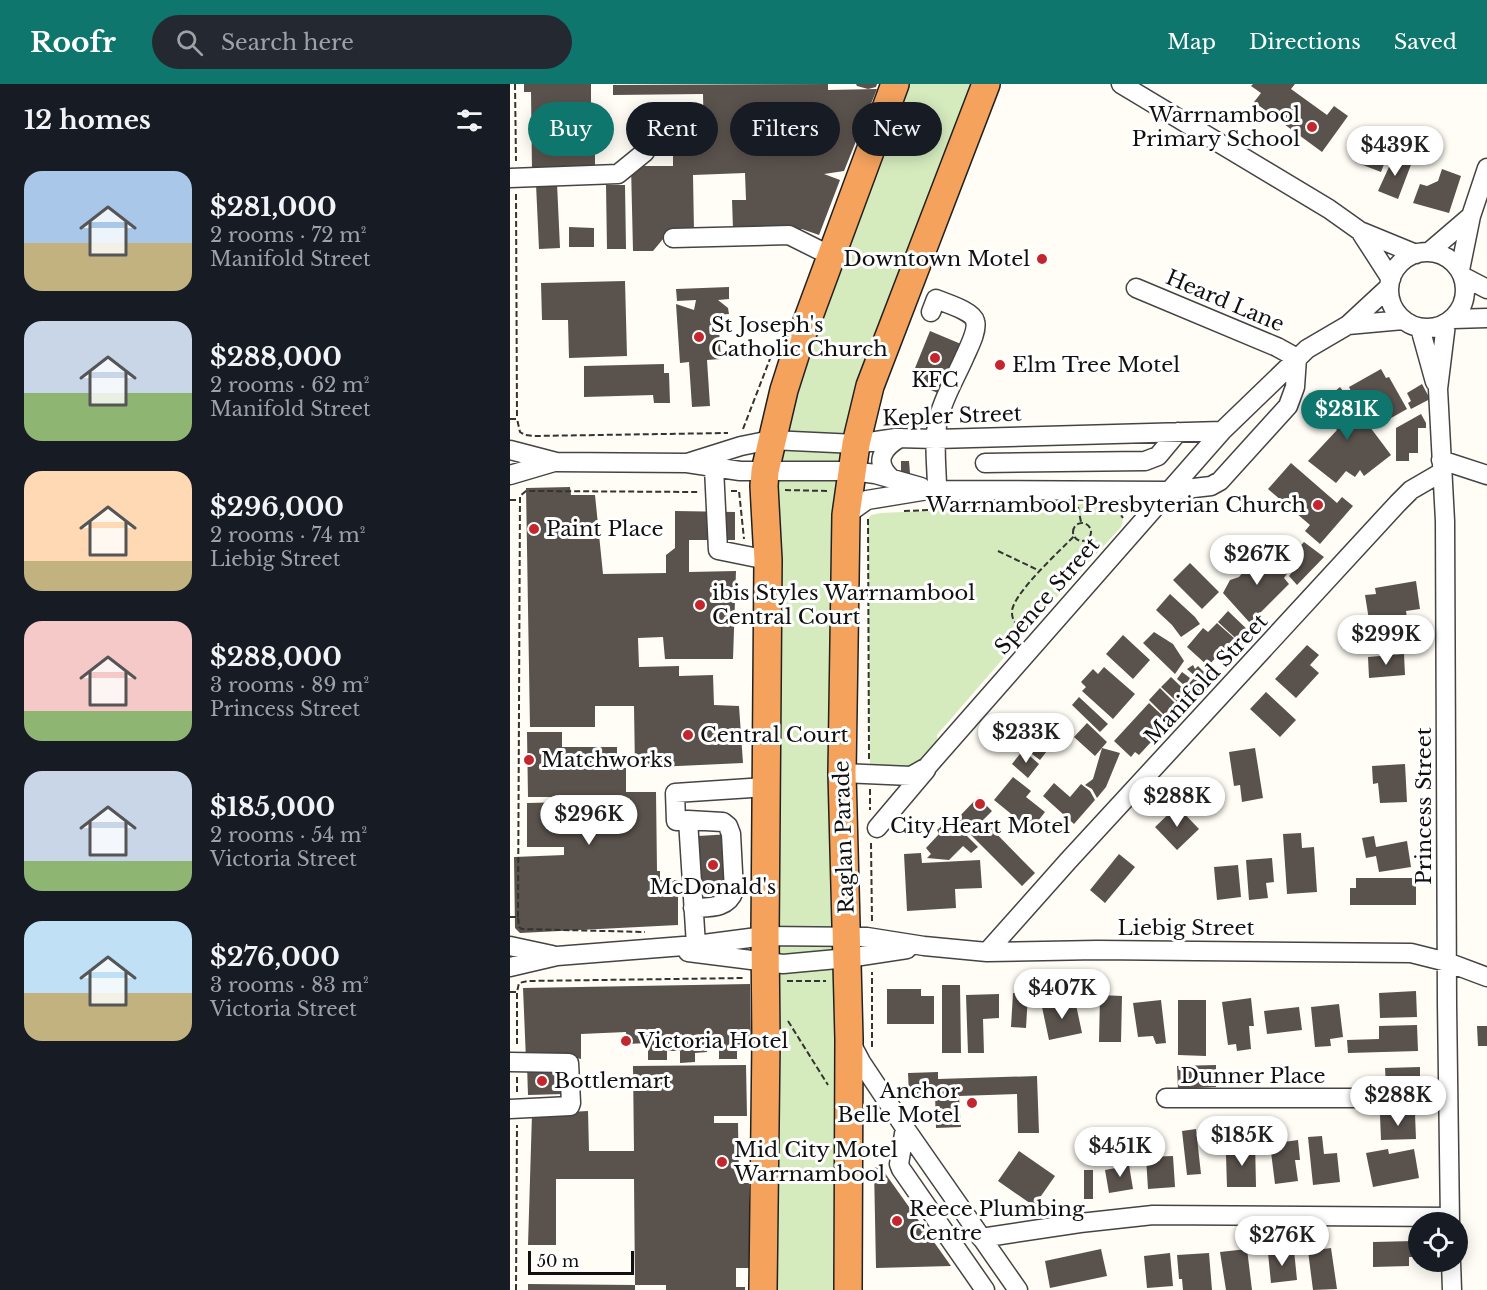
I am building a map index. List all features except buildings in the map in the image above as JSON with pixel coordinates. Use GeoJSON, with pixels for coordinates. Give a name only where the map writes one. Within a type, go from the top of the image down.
{"type":"FeatureCollection","features":[{"type":"Feature","properties":{"kind":"highway"},"geometry":{"type":"LineString","coordinates":[[763,1290],[769,965],[766,787],[757,558],[765,481],[771,440],[799,343],[895,84]]}},
{"type":"Feature","properties":{"kind":"highway","name":"Raglan Parade"},"geometry":{"type":"LineString","coordinates":[[848,1290],[849,1039],[842,773],[849,494],[856,444],[870,386],[986,84]]}},
{"type":"Feature","properties":{"kind":"street"},"geometry":{"type":"LineString","coordinates":[[1121,84],[1329,209],[1360,231],[1423,253],[1447,257],[1462,274],[1487,289]]}},
{"type":"Feature","properties":{"kind":"street"},"geometry":{"type":"LineString","coordinates":[[513,178],[618,174],[640,156]]}},
{"type":"Feature","properties":{"kind":"street"},"geometry":{"type":"LineString","coordinates":[[1450,322],[1466,296],[1462,274],[1471,216],[1487,168]]}},
{"type":"Feature","properties":{"kind":"street"},"geometry":{"type":"LineString","coordinates":[[1390,283],[1400,263],[1423,253],[1471,216]]}},
{"type":"Feature","properties":{"kind":"street"},"geometry":{"type":"LineString","coordinates":[[1360,231],[1390,283],[1392,306],[1411,324],[1429,329],[1450,322],[1487,318]]}},
{"type":"Feature","properties":{"kind":"street"},"geometry":{"type":"LineString","coordinates":[[673,238],[789,235],[831,256]]}},
{"type":"Feature","properties":{"kind":"street","name":"Spence Street"},"geometry":{"type":"LineString","coordinates":[[842,773],[910,776],[921,771],[934,760],[1222,431],[1297,358],[1313,344],[1348,325],[1390,283]]}},
{"type":"Feature","properties":{"kind":"street","name":"Heard Lane"},"geometry":{"type":"LineString","coordinates":[[1136,288],[1277,346],[1297,358]]}},
{"type":"Feature","properties":{"kind":"street"},"geometry":{"type":"LineString","coordinates":[[931,312],[936,299],[969,313],[976,325],[938,420],[933,489]]}},
{"type":"Feature","properties":{"kind":"street","name":"Princess Street"},"geometry":{"type":"LineString","coordinates":[[1450,322],[1438,389],[1445,520],[1450,1212]]}},
{"type":"Feature","properties":{"kind":"street","name":"Spence Street"},"geometry":{"type":"LineString","coordinates":[[1348,325],[1411,324]]}},
{"type":"Feature","properties":{"kind":"street","name":"Princess Street"},"geometry":{"type":"LineString","coordinates":[[1411,324],[1438,389]]}},
{"type":"Feature","properties":{"kind":"street","name":"Kepler Street"},"geometry":{"type":"LineString","coordinates":[[510,450],[556,462],[687,463],[765,481],[849,494],[867,500],[933,489],[1111,497],[1211,486],[1224,478],[1288,406],[1295,387],[1297,358]]}},
{"type":"Feature","properties":{"kind":"street","name":"Kepler Street"},"geometry":{"type":"LineString","coordinates":[[687,463],[741,446],[771,440],[856,444],[900,438],[1222,431]]}},
{"type":"Feature","properties":{"kind":"street"},"geometry":{"type":"LineString","coordinates":[[985,463],[1150,460],[1163,452],[1178,432]]}},
{"type":"Feature","properties":{"kind":"street"},"geometry":{"type":"LineString","coordinates":[[892,479],[885,472],[882,458],[887,447],[900,438]]}},
{"type":"Feature","properties":{"kind":"street"},"geometry":{"type":"LineString","coordinates":[[965,438],[981,452],[985,463],[981,475],[968,490]]}},
{"type":"Feature","properties":{"kind":"street"},"geometry":{"type":"LineString","coordinates":[[510,455],[510,470]]}},
{"type":"Feature","properties":{"kind":"street"},"geometry":{"type":"LineString","coordinates":[[1088,461],[1111,497]]}},
{"type":"Feature","properties":{"kind":"street","name":"Kepler Street"},"geometry":{"type":"LineString","coordinates":[[510,475],[556,462]]}},
{"type":"Feature","properties":{"kind":"street"},"geometry":{"type":"LineString","coordinates":[[1442,466],[1487,475]]}},
{"type":"Feature","properties":{"kind":"street","name":"Manifold Street"},"geometry":{"type":"LineString","coordinates":[[987,952],[1398,503],[1442,466]]}},
{"type":"Feature","properties":{"kind":"street"},"geometry":{"type":"LineString","coordinates":[[714,468],[718,550],[757,558]]}},
{"type":"Feature","properties":{"kind":"street","name":"Kepler Street"},"geometry":{"type":"LineString","coordinates":[[849,494],[875,474],[933,489]]}},
{"type":"Feature","properties":{"kind":"street"},"geometry":{"type":"LineString","coordinates":[[877,828],[934,760]]}},
{"type":"Feature","properties":{"kind":"street"},"geometry":{"type":"LineString","coordinates":[[693,908],[717,906],[726,903],[732,897],[734,891],[731,834],[728,826],[723,822],[676,821],[675,793],[766,787]]}},
{"type":"Feature","properties":{"kind":"street"},"geometry":{"type":"LineString","coordinates":[[688,820],[696,945]]}},
{"type":"Feature","properties":{"kind":"street","name":"Liebig Street"},"geometry":{"type":"LineString","coordinates":[[662,948],[769,965],[847,958],[872,938],[987,952],[1097,950],[1386,952],[1411,953],[1447,962],[1487,976]]}},
{"type":"Feature","properties":{"kind":"street","name":"Liebig Street"},"geometry":{"type":"LineString","coordinates":[[510,967],[557,956],[696,945],[769,965],[847,958]]}},
{"type":"Feature","properties":{"kind":"street"},"geometry":{"type":"LineString","coordinates":[[510,948],[510,961]]}},
{"type":"Feature","properties":{"kind":"street","name":"Liebig Street"},"geometry":{"type":"LineString","coordinates":[[510,948],[557,956]]}},
{"type":"Feature","properties":{"kind":"street"},"geometry":{"type":"LineString","coordinates":[[849,1039],[861,1062],[904,1128],[1018,1290]]}},
{"type":"Feature","properties":{"kind":"street"},"geometry":{"type":"LineString","coordinates":[[514,1062],[569,1063],[571,1103],[570,1106],[514,1109]]}},
{"type":"Feature","properties":{"kind":"street","name":"Dunner Place"},"geometry":{"type":"LineString","coordinates":[[1166,1098],[1448,1098]]}},
{"type":"Feature","properties":{"kind":"street"},"geometry":{"type":"LineString","coordinates":[[904,1128],[900,1169],[985,1290]]}},
{"type":"Feature","properties":{"kind":"street"},"geometry":{"type":"LineString","coordinates":[[981,1238],[1153,1215],[1408,1219]]}},
{"type":"Feature","properties":{"kind":"street"},"geometry":{"type":"LineString","coordinates":[[1451,1272],[1452,1290]]}},
{"type":"Feature","properties":{"kind":"path"},"geometry":{"type":"LineString","coordinates":[[515,84],[513,178],[517,419],[520,432],[534,436],[730,433]]}},
{"type":"Feature","properties":{"kind":"path"},"geometry":{"type":"LineString","coordinates":[[510,419],[517,419]]}},
{"type":"Feature","properties":{"kind":"path"},"geometry":{"type":"LineString","coordinates":[[765,481],[849,494]]}},
{"type":"Feature","properties":{"kind":"path"},"geometry":{"type":"LineString","coordinates":[[647,932],[522,929],[519,927],[519,500],[521,494],[534,491],[739,491],[757,558]]}},
{"type":"Feature","properties":{"kind":"path"},"geometry":{"type":"LineString","coordinates":[[1111,497],[1123,521]]}},
{"type":"Feature","properties":{"kind":"path"},"geometry":{"type":"LineString","coordinates":[[510,500],[519,500]]}},
{"type":"Feature","properties":{"kind":"path"},"geometry":{"type":"LineString","coordinates":[[1078,504],[1081,523]]}},
{"type":"Feature","properties":{"kind":"path"},"geometry":{"type":"LineString","coordinates":[[1074,537],[1084,541],[1090,535],[1089,527],[1081,523]]}},
{"type":"Feature","properties":{"kind":"path"},"geometry":{"type":"LineString","coordinates":[[1019,640],[1025,632],[1012,616],[1012,607],[1040,571],[1074,537],[1074,528],[1081,523]]}},
{"type":"Feature","properties":{"kind":"path"},"geometry":{"type":"LineString","coordinates":[[998,551],[1040,571]]}},
{"type":"Feature","properties":{"kind":"path"},"geometry":{"type":"LineString","coordinates":[[510,917],[518,917]]}},
{"type":"Feature","properties":{"kind":"path"},"geometry":{"type":"LineString","coordinates":[[516,1290],[514,1062],[519,983],[744,977],[752,982],[769,965],[847,958]]}},
{"type":"Feature","properties":{"kind":"path"},"geometry":{"type":"LineString","coordinates":[[510,992],[517,992]]}},
{"type":"Feature","properties":{"kind":"path"},"geometry":{"type":"LineString","coordinates":[[783,1014],[829,1088]]}},
{"type":"Feature","properties":{"kind":"green space"},"geometry":{"type":"Polygon","coordinates":[[[895,84],[986,84],[856,444],[848,1290],[763,1290],[764,480],[871,156],[942,156],[942,102],[889,102],[895,84]]]}},
{"type":"Feature","properties":{"kind":"green space"},"geometry":{"type":"Polygon","coordinates":[[[1101,504],[1116,508],[1121,512],[1123,518],[1121,527],[1044,611],[937,735],[938,746],[927,767],[870,772],[868,519],[871,515],[1101,504]]]}},
{"type":"Feature","properties":{"kind":"place","name":"Warrnambool Primary School"},"geometry":{"type":"Point","coordinates":[1312,127]}},
{"type":"Feature","properties":{"kind":"place","name":"Downtown Motel"},"geometry":{"type":"Point","coordinates":[1042,259]}},
{"type":"Feature","properties":{"kind":"place","name":"St Joseph's Catholic Church"},"geometry":{"type":"Point","coordinates":[699,337]}},
{"type":"Feature","properties":{"kind":"place","name":"KFC"},"geometry":{"type":"Point","coordinates":[935,358]}},
{"type":"Feature","properties":{"kind":"place","name":"Elm Tree Motel"},"geometry":{"type":"Point","coordinates":[1000,365]}},
{"type":"Feature","properties":{"kind":"place","name":"Warrnambool Presbyterian Church"},"geometry":{"type":"Point","coordinates":[1318,505]}},
{"type":"Feature","properties":{"kind":"place","name":"Paint Place"},"geometry":{"type":"Point","coordinates":[534,529]}},
{"type":"Feature","properties":{"kind":"place","name":"ibis Styles Warrnambool Central Court"},"geometry":{"type":"Point","coordinates":[700,605]}},
{"type":"Feature","properties":{"kind":"place","name":"Central Court"},"geometry":{"type":"Point","coordinates":[688,735]}},
{"type":"Feature","properties":{"kind":"place","name":"Matchworks"},"geometry":{"type":"Point","coordinates":[529,760]}},
{"type":"Feature","properties":{"kind":"place","name":"City Heart Motel"},"geometry":{"type":"Point","coordinates":[980,804]}},
{"type":"Feature","properties":{"kind":"place","name":"McDonald's"},"geometry":{"type":"Point","coordinates":[713,865]}},
{"type":"Feature","properties":{"kind":"place","name":"Victoria Hotel"},"geometry":{"type":"Point","coordinates":[626,1041]}},
{"type":"Feature","properties":{"kind":"place","name":"Bottlemart"},"geometry":{"type":"Point","coordinates":[542,1081]}},
{"type":"Feature","properties":{"kind":"place","name":"Anchor Belle Motel"},"geometry":{"type":"Point","coordinates":[972,1103]}},
{"type":"Feature","properties":{"kind":"place","name":"Mid City Motel Warrnambool"},"geometry":{"type":"Point","coordinates":[722,1162]}},
{"type":"Feature","properties":{"kind":"place","name":"Reece Plumbing Centre"},"geometry":{"type":"Point","coordinates":[897,1221]}}]}
